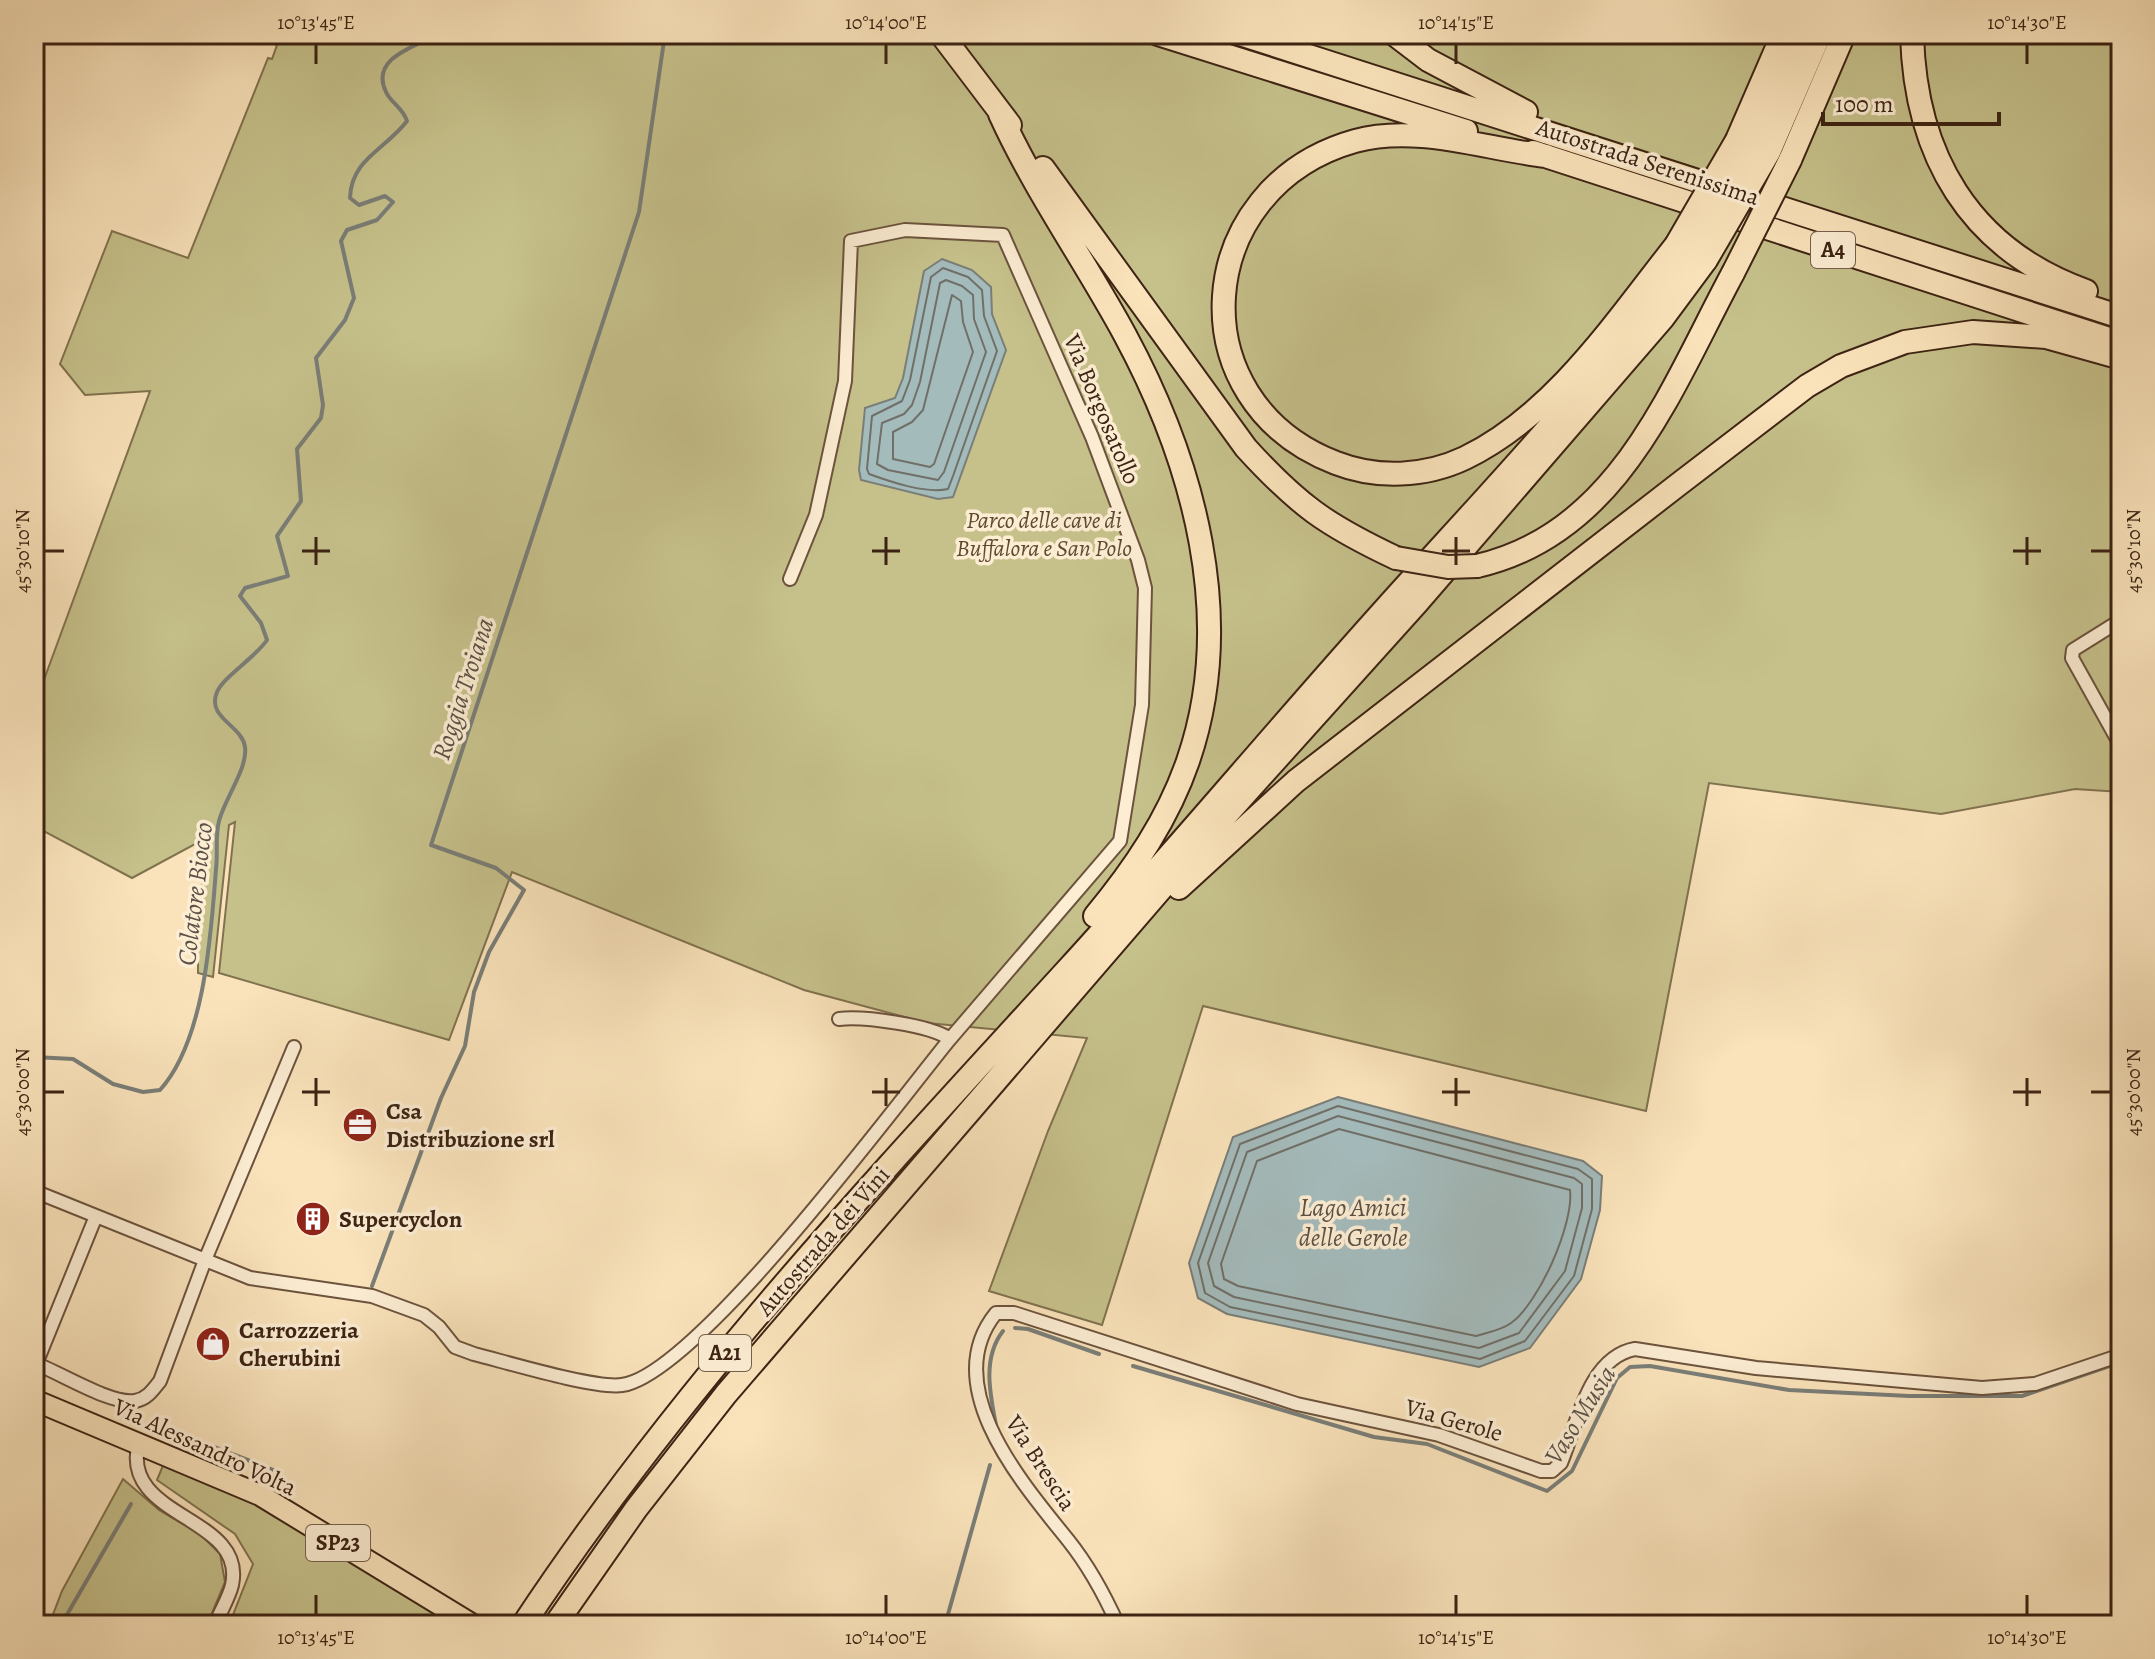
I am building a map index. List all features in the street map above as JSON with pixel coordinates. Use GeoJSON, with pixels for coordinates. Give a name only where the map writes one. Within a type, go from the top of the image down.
{"type":"FeatureCollection","features":[{"type":"Feature","properties":{"kind":"highway"},"geometry":{"type":"LineString","coordinates":[[941,34],[971,69],[1000,114],[1025,142],[1246,448],[1304,507],[1334,529],[1396,558],[1448,567],[1477,566],[1507,559],[1553,537],[1615,479],[1651,426],[1733,273],[1790,160],[1844,34]]}},
{"type":"Feature","properties":{"kind":"highway","name":"Autostrada Serenissima"},"geometry":{"type":"LineString","coordinates":[[1158,34],[2121,342]]}},
{"type":"Feature","properties":{"kind":"highway","name":"Autostrada Serenissima"},"geometry":{"type":"LineString","coordinates":[[1240,34],[2121,317]]}},
{"type":"Feature","properties":{"kind":"highway"},"geometry":{"type":"LineString","coordinates":[[1394,34],[1473,86],[1579,141]]}},
{"type":"Feature","properties":{"kind":"highway"},"geometry":{"type":"LineString","coordinates":[[1753,146],[1783,34]]}},
{"type":"Feature","properties":{"kind":"highway"},"geometry":{"type":"LineString","coordinates":[[1024,1052],[1192,853],[1417,603],[1663,318],[1691,252],[1753,146],[1803,34]]}},
{"type":"Feature","properties":{"kind":"highway"},"geometry":{"type":"LineString","coordinates":[[948,1098],[1069,967],[1650,308],[1691,252],[1820,34]]}},
{"type":"Feature","properties":{"kind":"highway"},"geometry":{"type":"LineString","coordinates":[[1912,34],[1913,72],[1924,124],[1940,165],[1971,214],[2034,268],[2121,304]]}},
{"type":"Feature","properties":{"kind":"highway"},"geometry":{"type":"LineString","coordinates":[[948,1098],[1145,850],[1188,761],[1208,656],[1206,567],[1173,442],[1126,336],[1015,148],[1000,114]]}},
{"type":"Feature","properties":{"kind":"highway"},"geometry":{"type":"LineString","coordinates":[[1546,156],[1424,136],[1375,136],[1334,148],[1278,183],[1249,216],[1240,234],[1229,261],[1222,297],[1223,322],[1233,364],[1261,412],[1300,446],[1347,468],[1405,474],[1434,470],[1464,458],[1524,419],[1691,252]]}},
{"type":"Feature","properties":{"kind":"highway"},"geometry":{"type":"LineString","coordinates":[[1024,1052],[1072,1006],[1197,870],[1296,781],[1807,386],[1873,352],[1905,342],[1962,333],[2046,337],[2121,358]]}},
{"type":"Feature","properties":{"kind":"highway","name":"Autostrada dei Vini"},"geometry":{"type":"LineString","coordinates":[[555,1625],[636,1509],[726,1394],[1024,1052]]}},
{"type":"Feature","properties":{"kind":"highway","name":"Autostrada dei Vini"},"geometry":{"type":"LineString","coordinates":[[523,1625],[597,1519],[706,1376],[948,1098]]}},
{"type":"Feature","properties":{"kind":"main road","name":"Via Alessandro Volta"},"geometry":{"type":"LineString","coordinates":[[34,1400],[260,1495],[473,1625]]}},
{"type":"Feature","properties":{"kind":"street","name":"Via Borgosatollo"},"geometry":{"type":"LineString","coordinates":[[790,579],[816,515],[845,381],[851,241],[905,230],[1003,235],[1092,437],[1138,560],[1145,588],[1142,705],[1120,841],[950,1039]]}},
{"type":"Feature","properties":{"kind":"street"},"geometry":{"type":"LineString","coordinates":[[2121,620],[2081,642],[2073,650],[2072,658],[2121,746]]}},
{"type":"Feature","properties":{"kind":"street"},"geometry":{"type":"LineString","coordinates":[[34,1191],[250,1278],[372,1296],[424,1315],[439,1327],[455,1347],[474,1354],[619,1386],[632,1383],[689,1344],[738,1296],[950,1039],[934,1032],[861,1016],[839,1019]]}},
{"type":"Feature","properties":{"kind":"street"},"geometry":{"type":"LineString","coordinates":[[205,1260],[294,1047]]}},
{"type":"Feature","properties":{"kind":"street"},"geometry":{"type":"LineString","coordinates":[[35,1364],[96,1216]]}},
{"type":"Feature","properties":{"kind":"street","name":"Via Alessandro Volta"},"geometry":{"type":"LineString","coordinates":[[35,1364],[110,1396],[135,1401],[150,1394],[160,1381],[205,1260]]}},
{"type":"Feature","properties":{"kind":"street","name":"Via Gerole"},"geometry":{"type":"LineString","coordinates":[[996,1313],[1014,1313],[1297,1404],[1439,1435],[1541,1471],[1552,1471],[1561,1463],[1594,1378],[1602,1364],[1618,1352],[1635,1349],[1786,1372],[1982,1388],[2035,1384],[2121,1355]]}},
{"type":"Feature","properties":{"kind":"street","name":"Via Brescia"},"geometry":{"type":"LineString","coordinates":[[996,1313],[985,1326],[980,1354],[977,1385],[985,1417],[1011,1465],[1069,1542],[1118,1625]]}},
{"type":"Feature","properties":{"kind":"street"},"geometry":{"type":"LineString","coordinates":[[139,1442],[134,1460],[137,1475],[147,1491],[205,1530],[228,1554],[232,1584],[215,1625]]}},
{"type":"Feature","properties":{"kind":"green space","name":"Parco delle cave di Buffalora e San Polo"},"geometry":{"type":"Polygon","coordinates":[[[248,34],[2121,34],[2121,792],[2075,789],[1941,814],[1709,783],[1646,1111],[1203,1006],[1102,1325],[989,1291],[1048,1131],[1087,1038],[927,1023],[804,990],[512,872],[449,1040],[219,973],[235,822],[229,825],[213,977],[198,973],[198,918],[208,837],[132,878],[34,826],[34,707],[150,391],[85,395],[60,364],[112,231],[188,258],[268,58],[272,59],[277,45],[248,34]]]}},
{"type":"Feature","properties":{"kind":"green space"},"geometry":{"type":"Polygon","coordinates":[[[164,1463],[257,1504],[454,1624],[229,1625],[253,1564],[235,1534],[157,1480],[164,1463]]]}},
{"type":"Feature","properties":{"kind":"green space"},"geometry":{"type":"Polygon","coordinates":[[[123,1479],[159,1510],[200,1534],[220,1554],[225,1582],[207,1625],[49,1625],[62,1591],[123,1479]]]}},
{"type":"Feature","properties":{"kind":"water"},"geometry":{"type":"Polygon","coordinates":[[[942,259],[972,270],[991,287],[992,314],[1006,350],[953,497],[938,499],[861,480],[859,470],[865,408],[895,398],[903,378],[924,271],[942,259]]]}},
{"type":"Feature","properties":{"kind":"water","name":"Lago Amici delle Gerole"},"geometry":{"type":"Polygon","coordinates":[[[1338,1097],[1583,1161],[1602,1176],[1600,1210],[1581,1279],[1530,1348],[1479,1367],[1227,1314],[1198,1298],[1189,1263],[1233,1137],[1338,1097]]]}},
{"type":"Feature","properties":{"kind":"waterway","name":"Colatore Biocco"},"geometry":{"type":"LineString","coordinates":[[34,1057],[73,1059],[113,1084],[143,1092],[160,1090],[187,1044],[208,954],[218,827],[245,755],[242,739],[220,715],[215,701],[220,686],[267,640],[261,623],[240,596],[245,588],[288,576],[277,536],[301,501],[297,449],[321,418],[323,405],[316,358],[345,320],[354,298],[341,241],[347,230],[377,220],[393,202],[385,196],[359,205],[350,198],[356,173],[407,121],[386,92],[384,70],[398,54],[438,34]]}},
{"type":"Feature","properties":{"kind":"waterway","name":"Roggia Troiana"},"geometry":{"type":"LineString","coordinates":[[372,1286],[441,1098],[465,1046],[474,992],[489,952],[524,890],[496,868],[431,845],[639,212],[665,34]]}},
{"type":"Feature","properties":{"kind":"waterway","name":"Vaso Musia"},"geometry":{"type":"LineString","coordinates":[[1015,1328],[1028,1329],[1099,1354]]}},
{"type":"Feature","properties":{"kind":"waterway","name":"Vaso Musia"},"geometry":{"type":"LineString","coordinates":[[996,1425],[989,1376],[992,1353],[1003,1331]]}},
{"type":"Feature","properties":{"kind":"waterway","name":"Vaso Musia"},"geometry":{"type":"LineString","coordinates":[[1133,1366],[1374,1437],[1427,1444],[1547,1491],[1572,1471],[1617,1378],[1630,1367],[1650,1366],[1789,1390],[1909,1396],[2022,1396],[2121,1362]]}},
{"type":"Feature","properties":{"kind":"waterway","name":"Roggia Troiana"},"geometry":{"type":"LineString","coordinates":[[176,1432],[281,1473]]}},
{"type":"Feature","properties":{"kind":"waterway","name":"Vaso Musia"},"geometry":{"type":"LineString","coordinates":[[945,1625],[990,1465]]}},
{"type":"Feature","properties":{"kind":"waterway","name":"Roggia Troiana"},"geometry":{"type":"LineString","coordinates":[[61,1625],[131,1504]]}},
{"type":"Feature","properties":{"kind":"waterway"},"geometry":{"type":"LineString","coordinates":[[2090,1625],[2121,1614]]}},
{"type":"Feature","properties":{"kind":"place","name":"Csa Distribuzione srl"},"geometry":{"type":"Point","coordinates":[360,1125]}},
{"type":"Feature","properties":{"kind":"place","name":"Supercyclon"},"geometry":{"type":"Point","coordinates":[313,1219]}},
{"type":"Feature","properties":{"kind":"place","name":"Carrozzeria Cherubini"},"geometry":{"type":"Point","coordinates":[213,1344]}}]}
